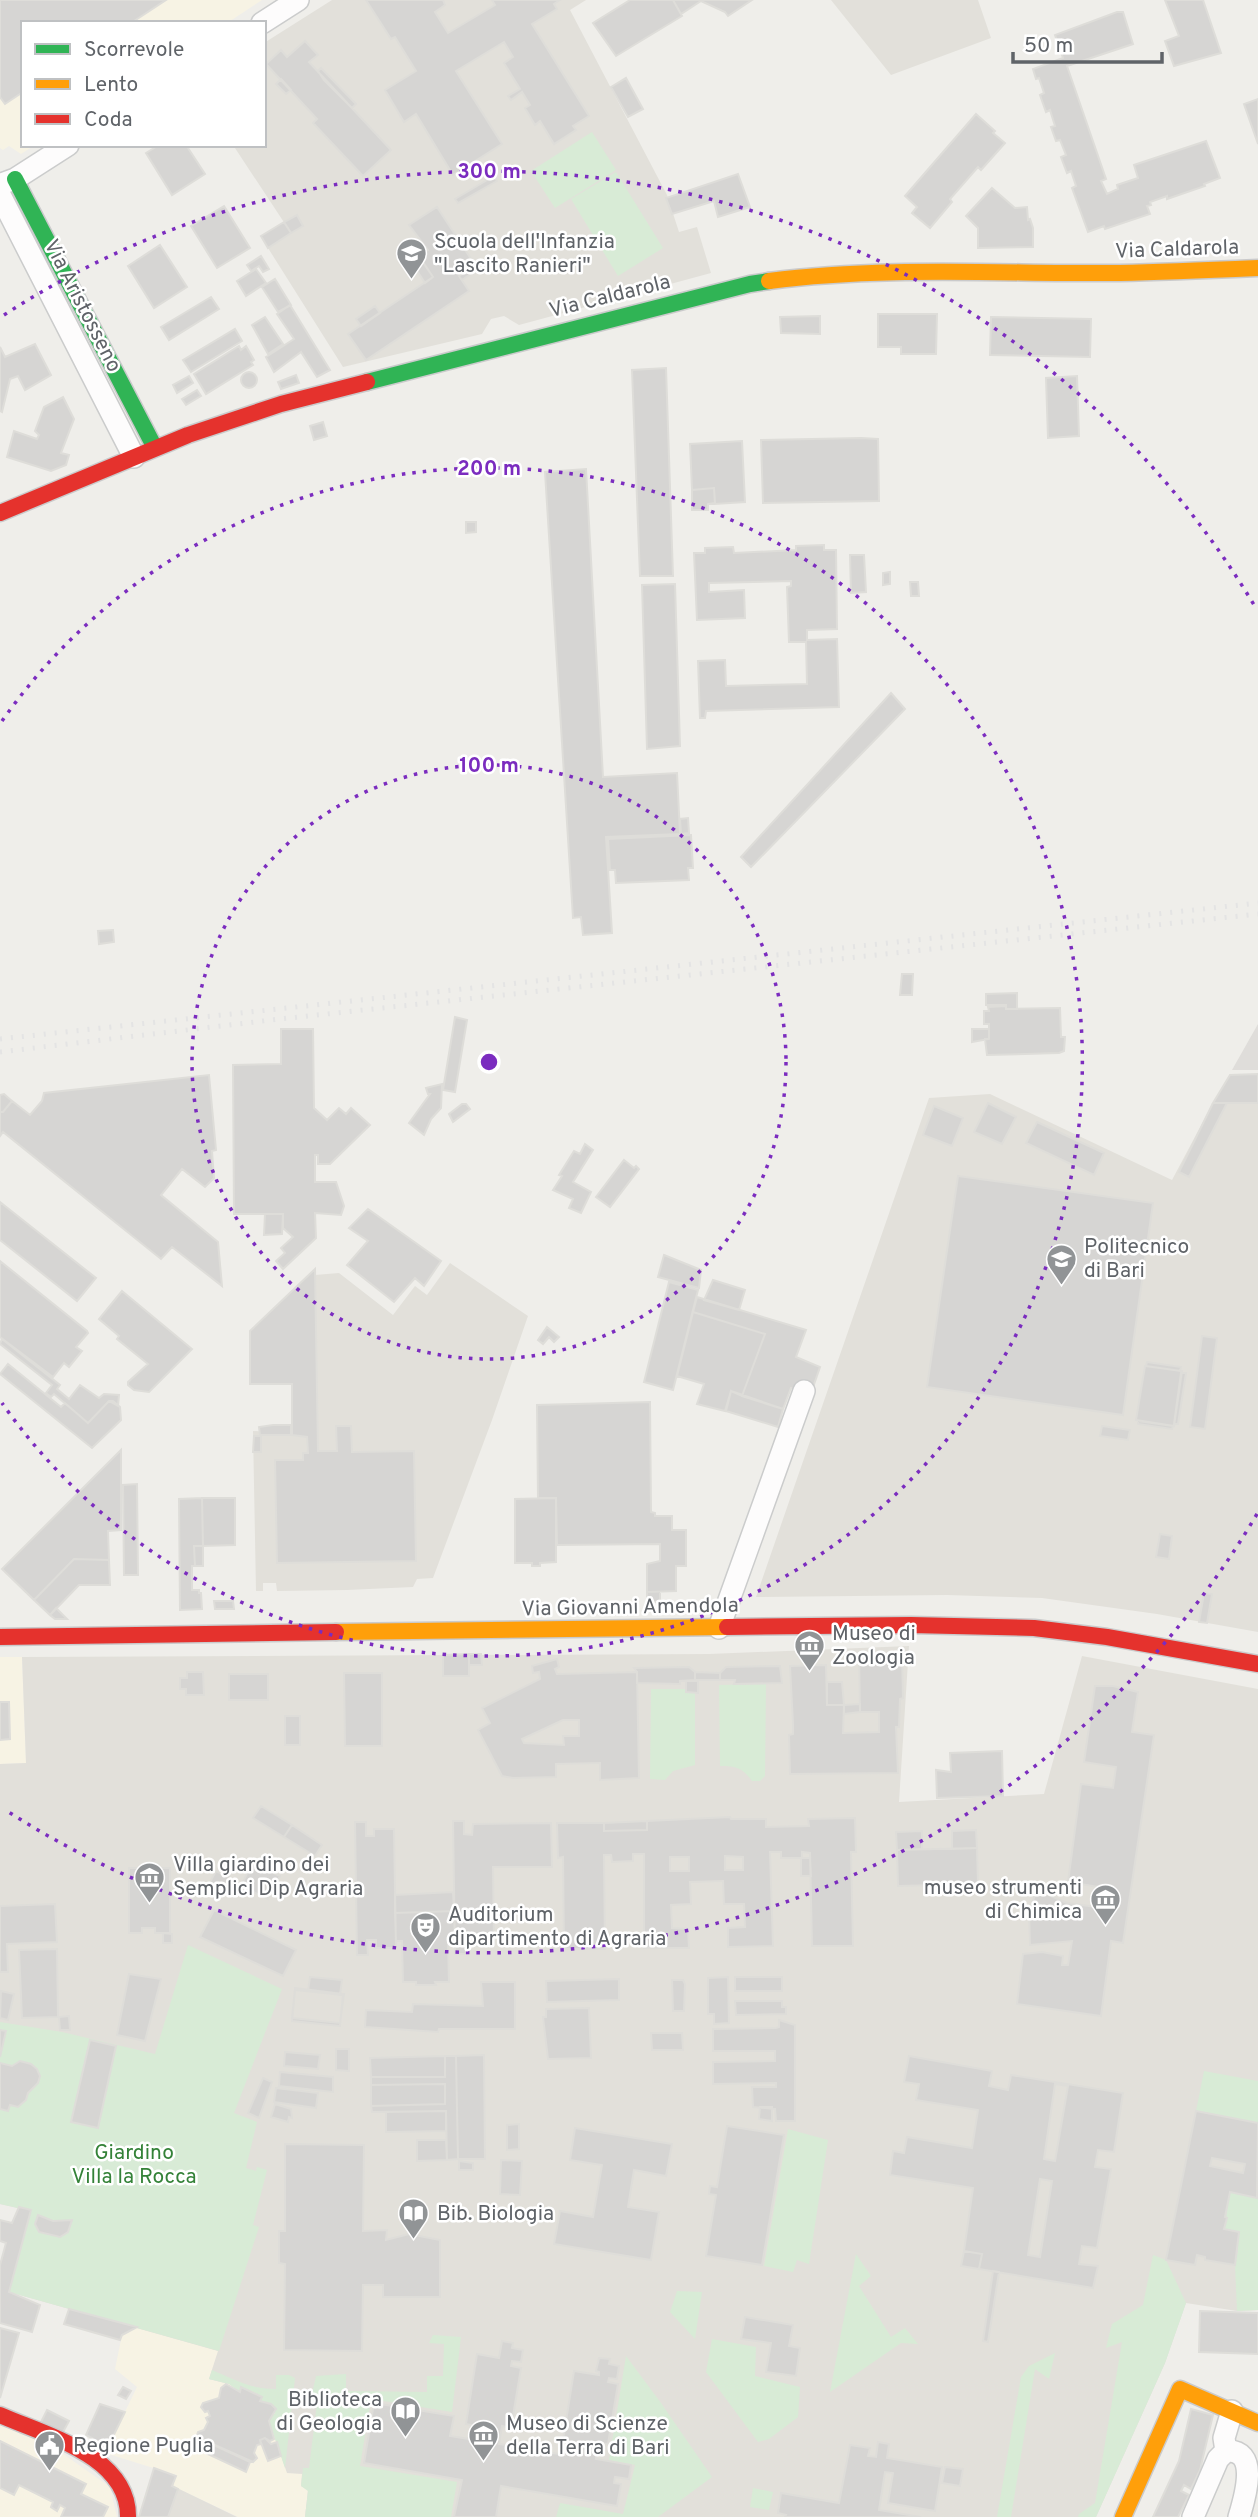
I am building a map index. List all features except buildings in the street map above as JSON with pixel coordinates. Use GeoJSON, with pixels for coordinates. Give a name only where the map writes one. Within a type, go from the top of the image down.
{"type":"FeatureCollection","features":[{"type":"Feature","properties":{"kind":"street"},"geometry":{"type":"LineString","coordinates":[[265,21],[298,0]]}},
{"type":"Feature","properties":{"kind":"street"},"geometry":{"type":"LineString","coordinates":[[8,181],[65,147]]}},
{"type":"Feature","properties":{"kind":"street","name":"Via Aristosseno"},"geometry":{"type":"LineString","coordinates":[[8,181],[155,448]]}},
{"type":"Feature","properties":{"kind":"street","name":"Via Aristosseno"},"geometry":{"type":"LineString","coordinates":[[0,195],[134,457]]}},
{"type":"Feature","properties":{"kind":"street","name":"Via Caldarola"},"geometry":{"type":"LineString","coordinates":[[0,513],[213,425],[307,397],[750,284],[816,275],[932,271],[1120,273],[1258,268]]}},
{"type":"Feature","properties":{"kind":"street"},"geometry":{"type":"LineString","coordinates":[[719,1628],[804,1391]]}},
{"type":"Feature","properties":{"kind":"street","name":"Via Giovanni Amendola"},"geometry":{"type":"LineString","coordinates":[[0,1637],[911,1625],[1034,1628],[1107,1637],[1258,1664]]}},
{"type":"Feature","properties":{"kind":"street"},"geometry":{"type":"LineString","coordinates":[[1123,2517],[1180,2389],[1258,2424]]}},
{"type":"Feature","properties":{"kind":"street"},"geometry":{"type":"LineString","coordinates":[[1226,2451],[1224,2438],[1232,2411]]}},
{"type":"Feature","properties":{"kind":"street"},"geometry":{"type":"LineString","coordinates":[[0,2415],[79,2452],[105,2468],[116,2477],[122,2487],[127,2500],[128,2517]]}},
{"type":"Feature","properties":{"kind":"street"},"geometry":{"type":"LineString","coordinates":[[1193,2517],[1218,2459],[1226,2451],[1245,2452],[1252,2460],[1254,2469],[1247,2509]]}},
{"type":"Feature","properties":{"kind":"shaded area"},"geometry":{"type":"Polygon","coordinates":[[[0,0],[262,0],[230,21],[21,21],[21,147],[32,147],[21,154],[9,146],[3,150],[0,148],[0,0]]]}},
{"type":"Feature","properties":{"kind":"shaded area"},"geometry":{"type":"Polygon","coordinates":[[[332,0],[586,0],[570,10],[667,195],[679,232],[697,227],[711,273],[519,325],[504,316],[491,319],[482,334],[343,367],[268,248],[291,233],[234,147],[266,147],[266,42],[332,0]]]}},
{"type":"Feature","properties":{"kind":"shaded area"},"geometry":{"type":"Polygon","coordinates":[[[831,0],[978,0],[991,38],[891,75],[831,0]]]}},
{"type":"Feature","properties":{"kind":"shaded area"},"geometry":{"type":"Polygon","coordinates":[[[1258,1024],[1258,1070],[1232,1070],[1258,1024]]]}},
{"type":"Feature","properties":{"kind":"shaded area","name":"Politecnico di Bari"},"geometry":{"type":"Polygon","coordinates":[[[990,1094],[1172,1180],[1213,1103],[1258,1103],[1258,1632],[1042,1598],[947,1595],[756,1597],[929,1098],[990,1094]]]}},
{"type":"Feature","properties":{"kind":"shaded area"},"geometry":{"type":"Polygon","coordinates":[[[450,1263],[528,1316],[433,1578],[417,1579],[413,1587],[277,1591],[276,1583],[263,1583],[263,1591],[256,1591],[253,1431],[317,1434],[315,1275],[339,1273],[393,1315],[415,1286],[427,1295],[450,1263]]]}},
{"type":"Feature","properties":{"kind":"shaded area"},"geometry":{"type":"Polygon","coordinates":[[[909,1646],[899,1802],[1044,1794],[1082,1656],[1258,1689],[1258,2310],[1237,2311],[1186,2303],[1165,2363],[1096,2517],[305,2517],[308,2490],[301,2486],[302,2474],[287,2473],[269,2421],[275,2413],[274,2406],[260,2401],[262,2396],[242,2387],[240,2392],[229,2384],[209,2379],[218,2351],[9,2292],[31,2211],[0,2204],[0,1764],[26,1763],[22,1657],[709,1654],[909,1646]]]}},
{"type":"Feature","properties":{"kind":"shaded area"},"geometry":{"type":"Polygon","coordinates":[[[0,1657],[22,1657],[26,1763],[0,1764],[0,1657]]]}},
{"type":"Feature","properties":{"kind":"shaded area"},"geometry":{"type":"Polygon","coordinates":[[[137,2327],[219,2351],[209,2379],[229,2384],[240,2391],[241,2387],[274,2406],[275,2413],[269,2422],[275,2436],[302,2474],[308,2490],[305,2517],[238,2517],[172,2486],[176,2475],[105,2453],[137,2387],[115,2369],[122,2335],[137,2327]]]}},
{"type":"Feature","properties":{"kind":"shaded area","name":"Regione Puglia"},"geometry":{"type":"Polygon","coordinates":[[[0,2423],[52,2446],[110,2487],[117,2517],[0,2517],[0,2423]]]}},
{"type":"Feature","properties":{"kind":"shaded area"},"geometry":{"type":"Polygon","coordinates":[[[154,2468],[176,2476],[173,2486],[237,2517],[139,2517],[154,2468]]]}},
{"type":"Feature","properties":{"kind":"green space"},"geometry":{"type":"Polygon","coordinates":[[[592,132],[616,170],[555,208],[531,171],[592,132]]]}},
{"type":"Feature","properties":{"kind":"green space"},"geometry":{"type":"Polygon","coordinates":[[[616,172],[663,248],[618,276],[571,199],[616,172]]]}},
{"type":"Feature","properties":{"kind":"green space"},"geometry":{"type":"Polygon","coordinates":[[[766,1684],[765,1776],[760,1781],[752,1781],[739,1769],[720,1766],[719,1685],[766,1684]]]}},
{"type":"Feature","properties":{"kind":"green space"},"geometry":{"type":"Polygon","coordinates":[[[651,1689],[695,1689],[695,1765],[673,1771],[665,1780],[650,1779],[651,1689]]]}},
{"type":"Feature","properties":{"kind":"green space","name":"Giardino Villa la Rocca"},"geometry":{"type":"Polygon","coordinates":[[[188,1945],[282,1989],[234,2113],[257,2122],[246,2168],[267,2170],[253,2225],[259,2227],[219,2351],[9,2292],[31,2211],[0,2204],[0,2022],[62,2032],[155,2054],[188,1945]]]}},
{"type":"Feature","properties":{"kind":"green space"},"geometry":{"type":"Polygon","coordinates":[[[1204,2071],[1258,2081],[1258,2123],[1196,2111],[1204,2071]]]}},
{"type":"Feature","properties":{"kind":"green space"},"geometry":{"type":"Polygon","coordinates":[[[788,2129],[828,2140],[809,2264],[797,2260],[793,2272],[764,2266],[788,2129]]]}},
{"type":"Feature","properties":{"kind":"green space"},"geometry":{"type":"Polygon","coordinates":[[[1230,2192],[1256,2198],[1258,2192],[1258,2310],[1237,2311],[1235,2265],[1238,2251],[1235,2251],[1224,2229],[1230,2192]]]}},
{"type":"Feature","properties":{"kind":"green space"},"geometry":{"type":"Polygon","coordinates":[[[856,2254],[871,2276],[859,2286],[891,2337],[905,2328],[918,2344],[901,2343],[830,2392],[856,2254]]]}},
{"type":"Feature","properties":{"kind":"green space"},"geometry":{"type":"Polygon","coordinates":[[[1153,2255],[1166,2260],[1186,2303],[1165,2363],[1096,2517],[1078,2517],[1095,2503],[1122,2342],[1106,2348],[1112,2324],[1143,2305],[1153,2255]]]}},
{"type":"Feature","properties":{"kind":"green space"},"geometry":{"type":"Polygon","coordinates":[[[677,2291],[702,2292],[695,2339],[670,2312],[677,2291]]]}},
{"type":"Feature","properties":{"kind":"green space"},"geometry":{"type":"Polygon","coordinates":[[[433,2335],[461,2337],[452,2412],[371,2399],[360,2466],[457,2482],[451,2517],[305,2517],[308,2491],[301,2486],[303,2468],[309,2468],[318,2395],[312,2394],[316,2376],[346,2374],[346,2391],[427,2392],[427,2376],[443,2376],[444,2344],[429,2343],[433,2335]]]}},
{"type":"Feature","properties":{"kind":"green space"},"geometry":{"type":"Polygon","coordinates":[[[712,2339],[756,2347],[755,2376],[800,2387],[798,2417],[769,2439],[758,2442],[706,2372],[712,2339]]]}},
{"type":"Feature","properties":{"kind":"green space"},"geometry":{"type":"Polygon","coordinates":[[[1055,2353],[1049,2379],[1035,2369],[1011,2517],[997,2517],[1021,2377],[1029,2366],[1055,2353]]]}},
{"type":"Feature","properties":{"kind":"green space"},"geometry":{"type":"Polygon","coordinates":[[[626,2356],[712,2477],[658,2517],[556,2517],[560,2503],[623,2514],[635,2465],[609,2460],[626,2356]]]}},
{"type":"Feature","properties":{"kind":"green space"},"geometry":{"type":"Polygon","coordinates":[[[212,2370],[243,2383],[268,2389],[276,2389],[276,2375],[295,2378],[285,2468],[269,2421],[275,2413],[274,2406],[260,2401],[262,2396],[242,2387],[240,2392],[229,2384],[209,2379],[212,2370]]]}},
{"type":"Feature","properties":{"kind":"green space"},"geometry":{"type":"Polygon","coordinates":[[[753,2488],[773,2492],[769,2510],[750,2507],[753,2488]]]}},
{"type":"Feature","properties":{"kind":"railway"},"geometry":{"type":"LineString","coordinates":[[0,1039],[1258,903]]}},
{"type":"Feature","properties":{"kind":"railway"},"geometry":{"type":"LineString","coordinates":[[0,1052],[280,1019],[1258,914]]}},
{"type":"Feature","properties":{"kind":"traffic: fast"},"geometry":{"type":"LineString","coordinates":[[15,179],[155,448]]}},
{"type":"Feature","properties":{"kind":"traffic: fast"},"geometry":{"type":"LineString","coordinates":[[367,382],[769,281]]}},
{"type":"Feature","properties":{"kind":"traffic: slow"},"geometry":{"type":"LineString","coordinates":[[769,281],[901,272],[1120,273],[1258,268]]}},
{"type":"Feature","properties":{"kind":"traffic: slow"},"geometry":{"type":"LineString","coordinates":[[336,1632],[727,1627]]}},
{"type":"Feature","properties":{"kind":"traffic: slow"},"geometry":{"type":"LineString","coordinates":[[1123,2517],[1180,2389],[1258,2423]]}},
{"type":"Feature","properties":{"kind":"traffic: jam"},"geometry":{"type":"LineString","coordinates":[[0,513],[188,435],[281,404],[367,382]]}},
{"type":"Feature","properties":{"kind":"traffic: jam"},"geometry":{"type":"LineString","coordinates":[[727,1627],[911,1625],[1034,1628],[1107,1637],[1258,1664]]}},
{"type":"Feature","properties":{"kind":"traffic: jam"},"geometry":{"type":"LineString","coordinates":[[0,1637],[336,1632]]}},
{"type":"Feature","properties":{"kind":"traffic: jam"},"geometry":{"type":"LineString","coordinates":[[0,2415],[61,2440],[100,2463],[115,2478],[125,2496],[128,2517]]}},
{"type":"Feature","properties":{"kind":"place","name":"Scuola dell'Infanzia \"Lascito Ranieri\""},"geometry":{"type":"Point","coordinates":[411,281]}},
{"type":"Feature","properties":{"kind":"place","name":"Politecnico di Bari"},"geometry":{"type":"Point","coordinates":[1061,1286]}},
{"type":"Feature","properties":{"kind":"place","name":"Museo di Zoologia"},"geometry":{"type":"Point","coordinates":[809,1673]}},
{"type":"Feature","properties":{"kind":"place","name":"Villa giardino dei Semplici Dip Agraria"},"geometry":{"type":"Point","coordinates":[150,1904]}},
{"type":"Feature","properties":{"kind":"place","name":"museo strumenti di Chimica"},"geometry":{"type":"Point","coordinates":[1105,1927]}},
{"type":"Feature","properties":{"kind":"place","name":"Auditorium dipartimento di Agraria"},"geometry":{"type":"Point","coordinates":[425,1954]}},
{"type":"Feature","properties":{"kind":"place","name":"Bib. Biologia"},"geometry":{"type":"Point","coordinates":[414,2241]}},
{"type":"Feature","properties":{"kind":"place","name":"Biblioteca di Geologia"},"geometry":{"type":"Point","coordinates":[405,2439]}},
{"type":"Feature","properties":{"kind":"place","name":"Museo di Scienze della Terra di Bari"},"geometry":{"type":"Point","coordinates":[483,2463]}},
{"type":"Feature","properties":{"kind":"place","name":"Regione Puglia"},"geometry":{"type":"Point","coordinates":[50,2473]}}]}
